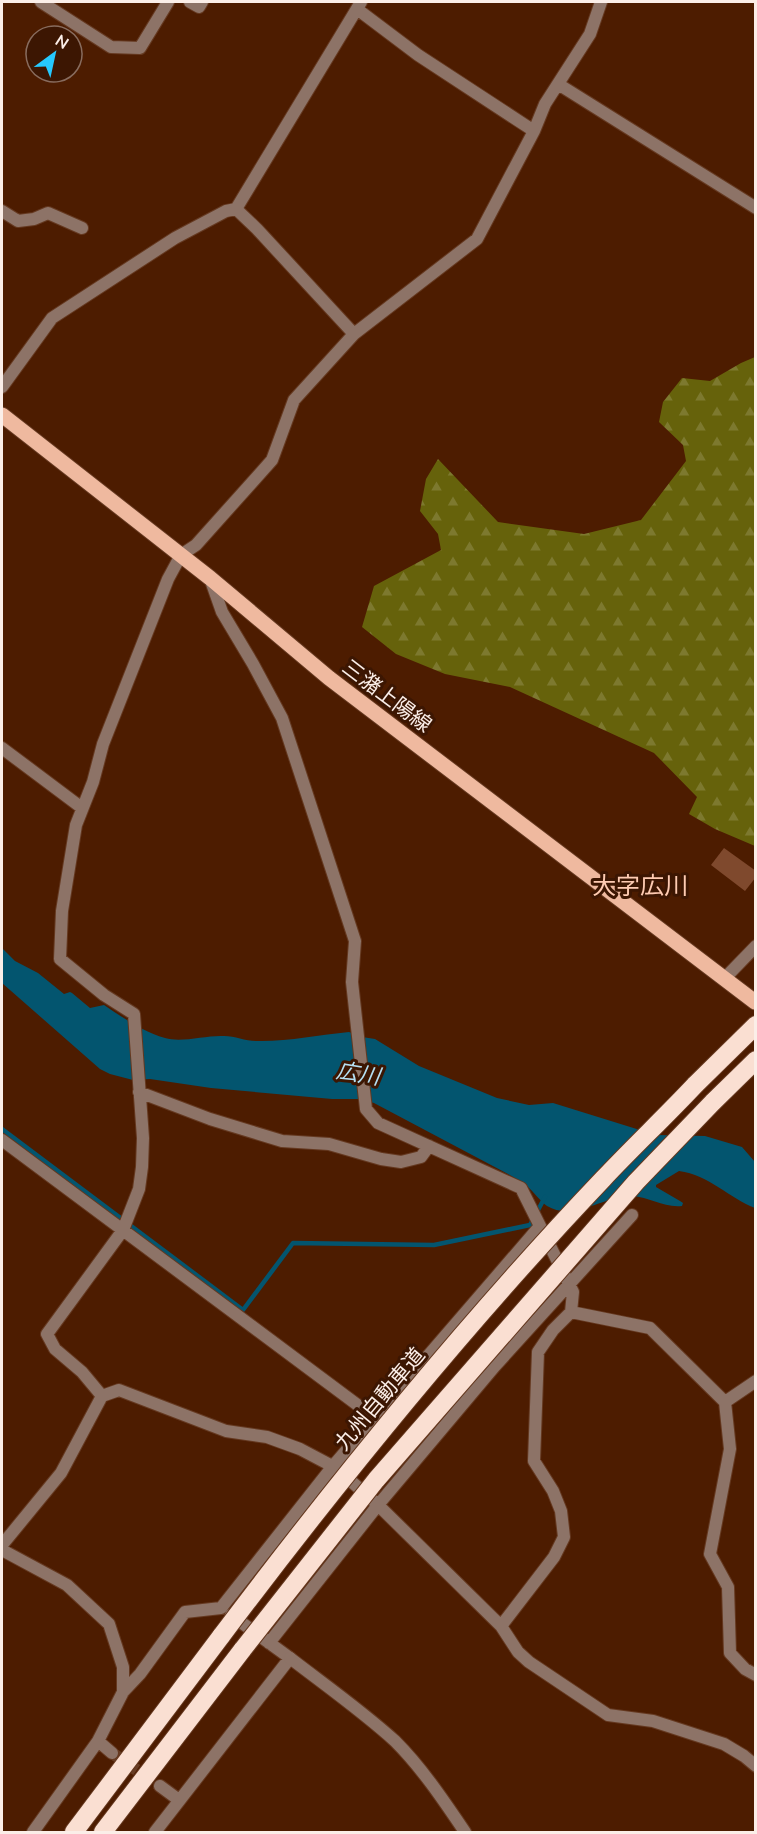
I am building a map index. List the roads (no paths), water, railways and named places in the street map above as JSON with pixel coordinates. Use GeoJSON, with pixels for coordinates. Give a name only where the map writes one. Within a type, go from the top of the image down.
{"type":"FeatureCollection","features":[{"type":"Feature","properties":{"kind":"highway","name":"九州自動車道"},"geometry":{"type":"LineString","coordinates":[[74,1833],[222,1635],[390,1421],[602,1180],[756,1025]]}},
{"type":"Feature","properties":{"kind":"highway"},"geometry":{"type":"LineString","coordinates":[[103,1833],[243,1649],[376,1480],[628,1191],[712,1102],[756,1060]]}},
{"type":"Feature","properties":{"kind":"main road","name":"三潴上陽線"},"geometry":{"type":"LineString","coordinates":[[2,415],[210,578],[329,678],[755,1002]]}},
{"type":"Feature","properties":{"kind":"street"},"geometry":{"type":"LineString","coordinates":[[41,2],[111,47],[140,48],[168,2]]}},
{"type":"Feature","properties":{"kind":"street"},"geometry":{"type":"LineString","coordinates":[[190,2],[199,7],[202,2]]}},
{"type":"Feature","properties":{"kind":"street"},"geometry":{"type":"LineString","coordinates":[[102,1395],[82,1372],[55,1349],[47,1334],[123,1230],[139,1189],[142,1167],[143,1138],[134,1014],[104,995],[60,959],[62,911],[76,825],[93,782],[103,744],[168,579],[181,555],[196,545],[272,460],[294,400],[354,334],[477,239],[534,131],[545,104],[590,34],[601,2]]}},
{"type":"Feature","properties":{"kind":"street"},"geometry":{"type":"LineString","coordinates":[[2,387],[52,318],[175,238],[226,211],[236,209],[359,5],[418,55],[534,131]]}},
{"type":"Feature","properties":{"kind":"street"},"geometry":{"type":"LineString","coordinates":[[558,84],[756,208]]}},
{"type":"Feature","properties":{"kind":"street"},"geometry":{"type":"LineString","coordinates":[[236,209],[354,334]]}},
{"type":"Feature","properties":{"kind":"street"},"geometry":{"type":"LineString","coordinates":[[2,211],[18,221],[34,219],[48,213],[82,228]]}},
{"type":"Feature","properties":{"kind":"street"},"geometry":{"type":"LineString","coordinates":[[210,578],[222,612],[254,664],[282,718],[352,930],[355,941],[352,982],[366,1109],[378,1123],[521,1188],[573,1292],[571,1312],[538,1352],[534,1461],[553,1491],[561,1511],[564,1537],[554,1557],[501,1626]]}},
{"type":"Feature","properties":{"kind":"street"},"geometry":{"type":"LineString","coordinates":[[2,748],[82,808]]}},
{"type":"Feature","properties":{"kind":"street"},"geometry":{"type":"LineString","coordinates":[[724,979],[756,946]]}},
{"type":"Feature","properties":{"kind":"street"},"geometry":{"type":"LineString","coordinates":[[139,1090],[210,1119],[282,1141],[329,1144],[381,1159],[401,1162],[421,1157],[429,1146]]}},
{"type":"Feature","properties":{"kind":"street"},"geometry":{"type":"LineString","coordinates":[[2,1140],[375,1418]]}},
{"type":"Feature","properties":{"kind":"street"},"geometry":{"type":"LineString","coordinates":[[269,1643],[378,1505],[495,1366],[633,1215]]}},
{"type":"Feature","properties":{"kind":"street"},"geometry":{"type":"LineString","coordinates":[[221,1608],[333,1466],[540,1226]]}},
{"type":"Feature","properties":{"kind":"street"},"geometry":{"type":"LineString","coordinates":[[571,1312],[650,1328],[725,1402],[730,1449],[710,1554],[728,1587],[730,1653],[745,1669],[756,1675]]}},
{"type":"Feature","properties":{"kind":"street"},"geometry":{"type":"LineString","coordinates":[[725,1402],[756,1381]]}},
{"type":"Feature","properties":{"kind":"street"},"geometry":{"type":"LineString","coordinates":[[123,1692],[123,1667],[109,1624],[68,1585],[2,1547],[61,1473],[102,1395],[119,1390],[226,1431],[267,1437],[300,1449],[333,1466],[378,1505],[501,1626],[518,1652],[529,1662],[608,1715],[653,1721],[724,1744],[756,1766]]}},
{"type":"Feature","properties":{"kind":"street"},"geometry":{"type":"LineString","coordinates":[[33,1833],[98,1742],[123,1692],[140,1674],[185,1612],[221,1608],[290,1658],[395,1742],[433,1786],[465,1833]]}},
{"type":"Feature","properties":{"kind":"street"},"geometry":{"type":"LineString","coordinates":[[155,1833],[290,1658]]}},
{"type":"Feature","properties":{"kind":"street"},"geometry":{"type":"LineString","coordinates":[[98,1742],[112,1753]]}},
{"type":"Feature","properties":{"kind":"street"},"geometry":{"type":"LineString","coordinates":[[160,1786],[179,1800]]}},
{"type":"Feature","properties":{"kind":"water","name":"広川"},"geometry":{"type":"Polygon","coordinates":[[[2,948],[15,961],[38,973],[64,994],[72,993],[90,1008],[104,1005],[141,1028],[165,1038],[179,1040],[224,1036],[267,1041],[349,1032],[375,1039],[419,1066],[497,1098],[529,1105],[553,1103],[656,1135],[705,1136],[742,1147],[755,1162],[755,1208],[700,1177],[679,1171],[656,1187],[683,1203],[682,1206],[632,1196],[611,1199],[579,1210],[557,1210],[547,1206],[527,1186],[513,1177],[374,1103],[359,1099],[332,1099],[211,1088],[150,1079],[133,1080],[110,1074],[100,1069],[2,983],[2,948]]]}},
{"type":"Feature","properties":{"kind":"waterway"},"geometry":{"type":"LineString","coordinates":[[2,1129],[243,1310],[293,1243],[434,1245],[530,1225],[545,1197]]}},
{"type":"Feature","properties":{"kind":"tunnel"},"geometry":{"type":"LineString","coordinates":[[112,1753],[160,1786]]}},
{"type":"Feature","properties":{"kind":"district","name":"大字広川"},"geometry":{"type":"Point","coordinates":[640,886]}}]}
